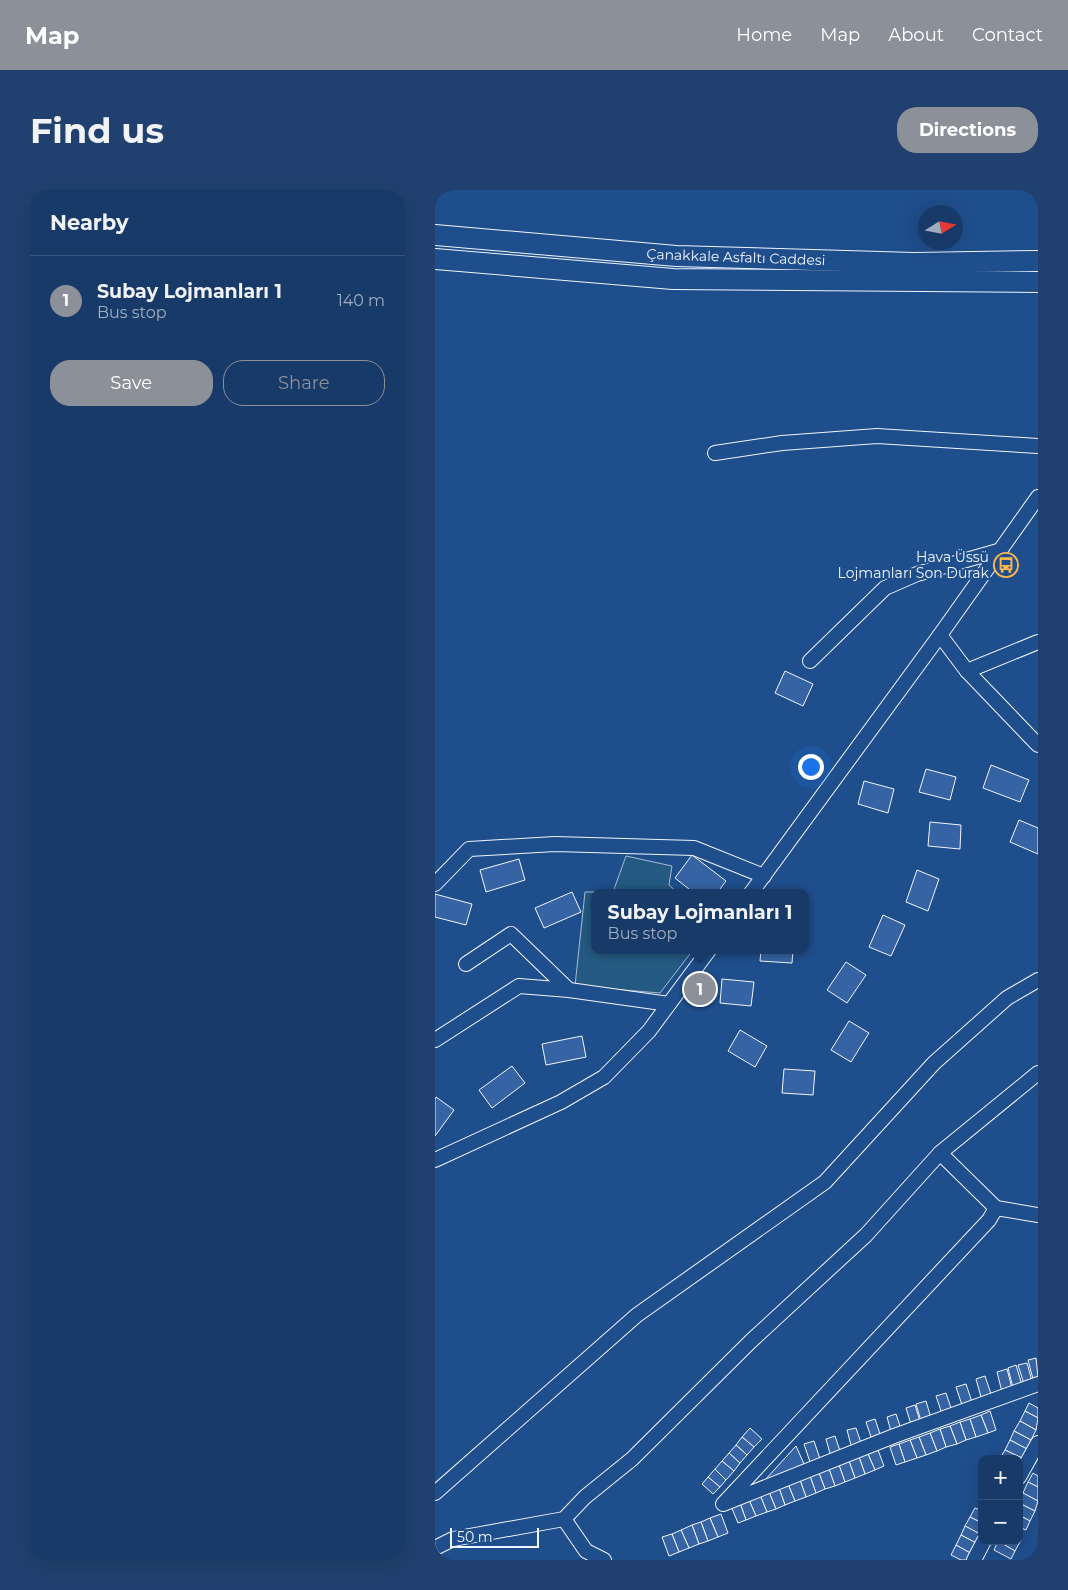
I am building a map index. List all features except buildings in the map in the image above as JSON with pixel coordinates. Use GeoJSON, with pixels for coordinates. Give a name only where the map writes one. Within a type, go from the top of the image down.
{"type":"FeatureCollection","features":[{"type":"Feature","properties":{"kind":"highway","name":"Çanakkale Asfaltı Caddesi"},"geometry":{"type":"LineString","coordinates":[[435,235],[676,256],[914,263],[1038,261]]}},
{"type":"Feature","properties":{"kind":"highway","name":"Çanakkale Asfaltı Caddesi"},"geometry":{"type":"LineString","coordinates":[[435,258],[673,278],[1038,282]]}},
{"type":"Feature","properties":{"kind":"street"},"geometry":{"type":"LineString","coordinates":[[715,453],[782,442],[877,436],[1038,446]]}},
{"type":"Feature","properties":{"kind":"street"},"geometry":{"type":"LineString","coordinates":[[754,889],[940,635],[1038,497]]}},
{"type":"Feature","properties":{"kind":"street"},"geometry":{"type":"LineString","coordinates":[[810,661],[885,588],[917,574],[998,551]]}},
{"type":"Feature","properties":{"kind":"street"},"geometry":{"type":"LineString","coordinates":[[940,635],[967,671],[1038,745]]}},
{"type":"Feature","properties":{"kind":"street"},"geometry":{"type":"LineString","coordinates":[[967,671],[1038,642]]}},
{"type":"Feature","properties":{"kind":"street"},"geometry":{"type":"LineString","coordinates":[[435,884],[469,849],[555,844],[694,848],[764,876]]}},
{"type":"Feature","properties":{"kind":"street"},"geometry":{"type":"LineString","coordinates":[[466,964],[511,934],[569,990]]}},
{"type":"Feature","properties":{"kind":"street"},"geometry":{"type":"LineString","coordinates":[[435,1160],[561,1102],[604,1078],[649,1031],[706,954]]}},
{"type":"Feature","properties":{"kind":"street"},"geometry":{"type":"LineString","coordinates":[[435,1493],[637,1315],[825,1182],[934,1063],[1007,998],[1038,980]]}},
{"type":"Feature","properties":{"kind":"street"},"geometry":{"type":"LineString","coordinates":[[435,1040],[519,986],[569,990],[669,1004]]}},
{"type":"Feature","properties":{"kind":"street"},"geometry":{"type":"LineString","coordinates":[[435,1548],[453,1539],[564,1519],[585,1497],[632,1459],[751,1341],[866,1235],[940,1153],[1038,1073]]}},
{"type":"Feature","properties":{"kind":"street"},"geometry":{"type":"LineString","coordinates":[[940,1153],[996,1208],[1038,1214]]}},
{"type":"Feature","properties":{"kind":"street"},"geometry":{"type":"LineString","coordinates":[[996,1208],[989,1220],[723,1504],[894,1436],[1038,1384]]}},
{"type":"Feature","properties":{"kind":"street"},"geometry":{"type":"LineString","coordinates":[[1023,1470],[1038,1443]]}},
{"type":"Feature","properties":{"kind":"street"},"geometry":{"type":"LineString","coordinates":[[564,1519],[586,1556],[604,1560]]}},
{"type":"Feature","properties":{"kind":"street"},"geometry":{"type":"LineString","coordinates":[[974,1560],[982,1545]]}},
{"type":"Feature","properties":{"kind":"shaded area"},"geometry":{"type":"Polygon","coordinates":[[[626,856],[672,866],[669,885],[674,889],[614,889],[626,856]]]}},
{"type":"Feature","properties":{"kind":"shaded area"},"geometry":{"type":"Polygon","coordinates":[[[585,892],[591,892],[591,954],[690,954],[660,993],[575,986],[585,892]]]}},
{"type":"Feature","properties":{"kind":"place","name":"Hava Üssü Lojmanları Son Durak"},"geometry":{"type":"Point","coordinates":[1006,565]}},
{"type":"Feature","properties":{"kind":"place","name":"Subay Lojmanları 1"},"geometry":{"type":"Point","coordinates":[700,989]}}]}
